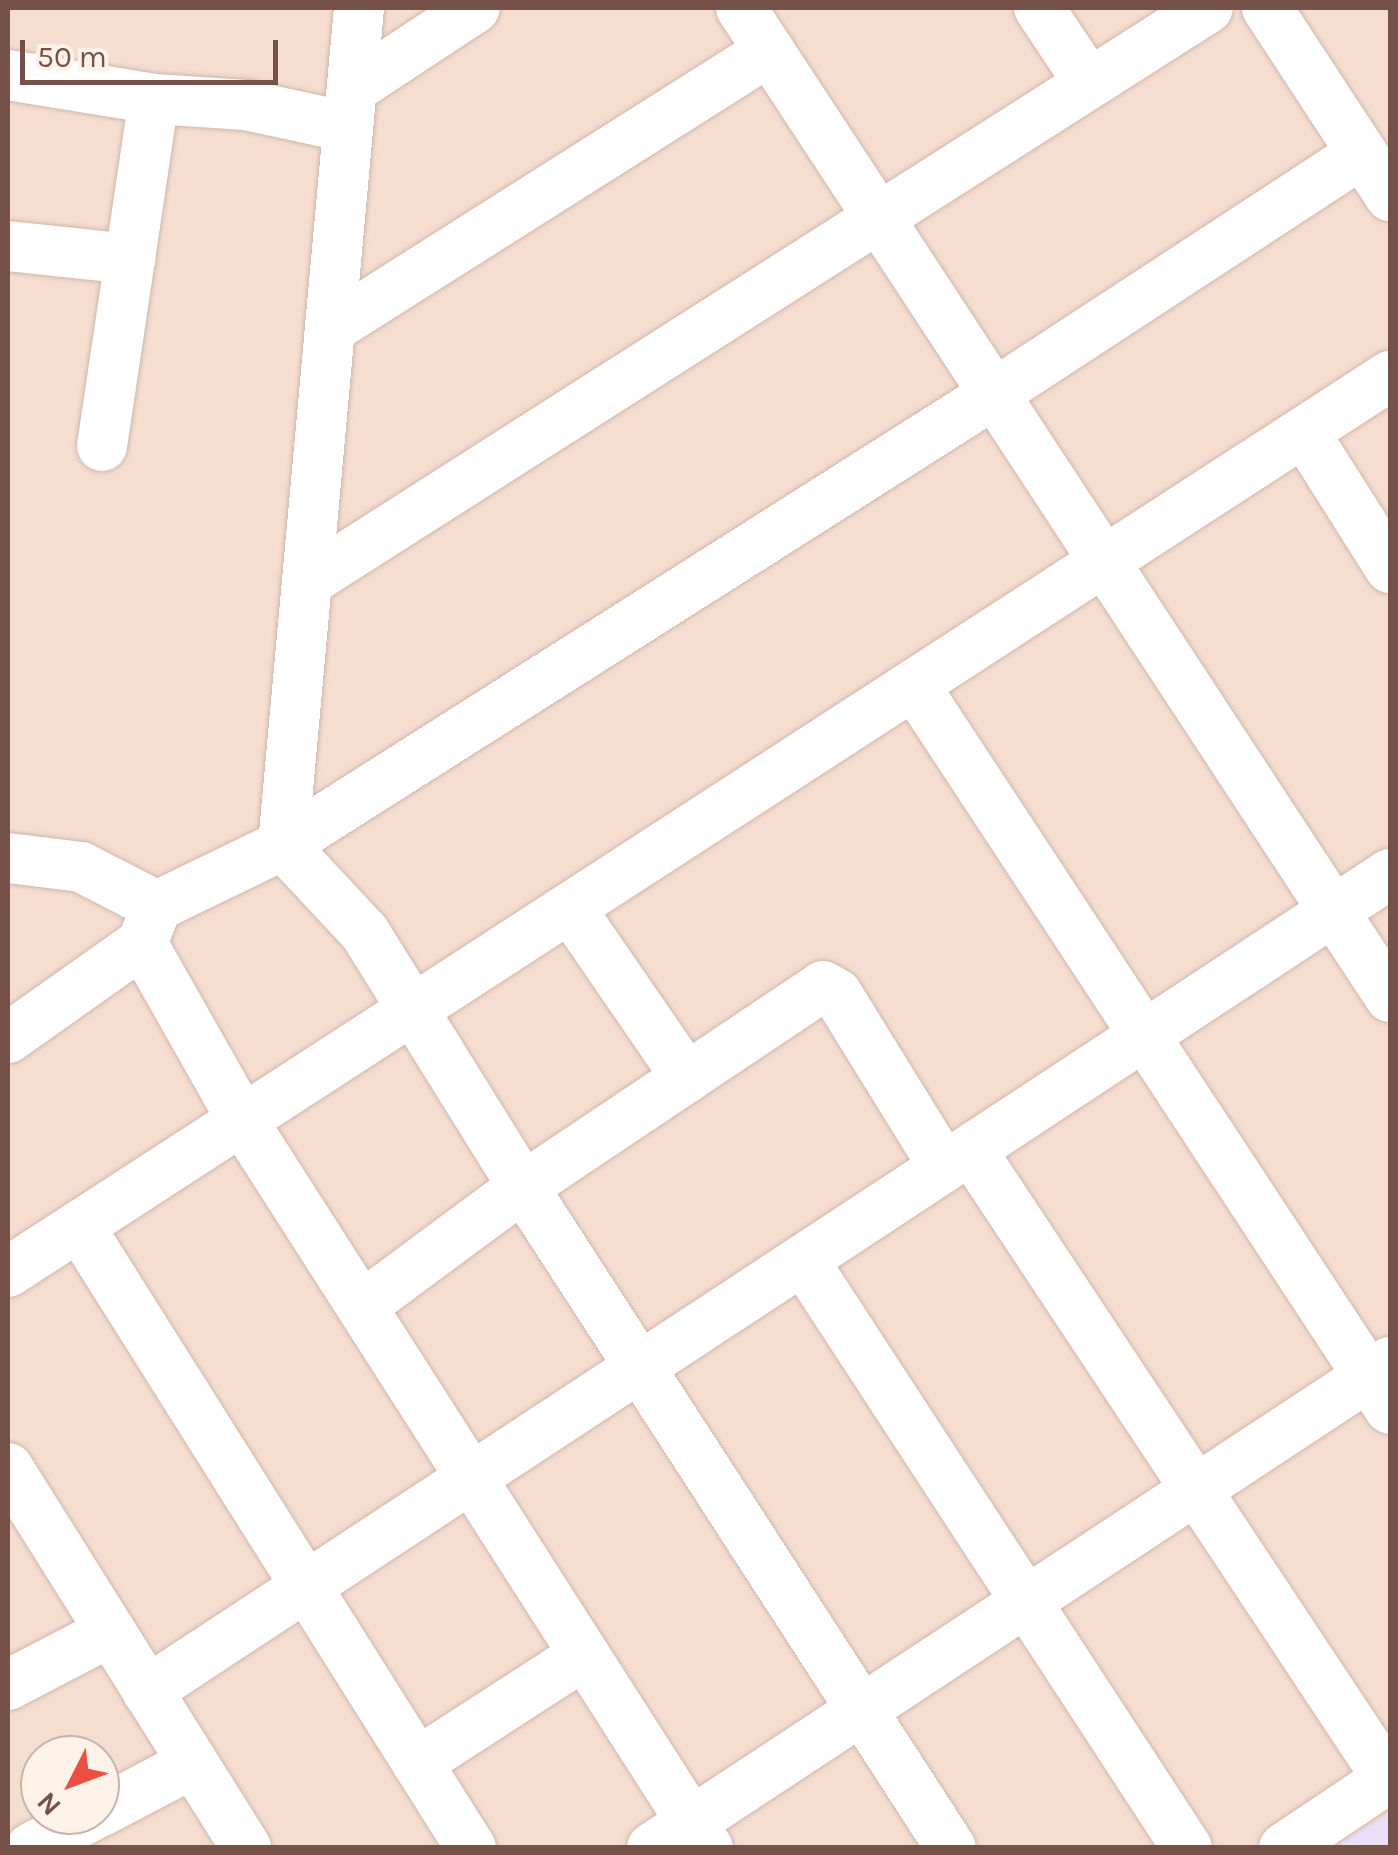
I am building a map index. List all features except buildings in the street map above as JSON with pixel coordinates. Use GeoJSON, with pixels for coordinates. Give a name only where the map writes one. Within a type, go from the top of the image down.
{"type":"FeatureCollection","features":[{"type":"Feature","properties":{"kind":"street"},"geometry":{"type":"LineString","coordinates":[[359,8],[283,845],[365,933],[523,1187],[951,1848]]}},
{"type":"Feature","properties":{"kind":"street"},"geometry":{"type":"LineString","coordinates":[[8,75],[154,99],[350,108],[475,8]]}},
{"type":"Feature","properties":{"kind":"street"},"geometry":{"type":"LineString","coordinates":[[741,8],[1390,997]]}},
{"type":"Feature","properties":{"kind":"street"},"geometry":{"type":"LineString","coordinates":[[1039,8],[1089,84]]}},
{"type":"Feature","properties":{"kind":"street"},"geometry":{"type":"LineString","coordinates":[[307,582],[1208,8]]}},
{"type":"Feature","properties":{"kind":"street"},"geometry":{"type":"LineString","coordinates":[[1267,8],[1390,196]]}},
{"type":"Feature","properties":{"kind":"street"},"geometry":{"type":"LineString","coordinates":[[330,329],[769,51]]}},
{"type":"Feature","properties":{"kind":"street"},"geometry":{"type":"LineString","coordinates":[[102,446],[154,99]]}},
{"type":"Feature","properties":{"kind":"street"},"geometry":{"type":"LineString","coordinates":[[8,1038],[149,924],[283,845],[994,394],[1362,153]]}},
{"type":"Feature","properties":{"kind":"street"},"geometry":{"type":"LineString","coordinates":[[8,246],[130,259]]}},
{"type":"Feature","properties":{"kind":"street"},"geometry":{"type":"LineString","coordinates":[[8,1272],[1390,376]]}},
{"type":"Feature","properties":{"kind":"street"},"geometry":{"type":"LineString","coordinates":[[1304,432],[1390,568]]}},
{"type":"Feature","properties":{"kind":"street"},"geometry":{"type":"LineString","coordinates":[[8,858],[80,867],[149,924],[242,1120],[584,1654],[684,1839],[862,1710],[1196,1490],[1383,1382],[1145,1036],[914,684]]}},
{"type":"Feature","properties":{"kind":"street"},"geometry":{"type":"LineString","coordinates":[[148,1691],[1390,874]]}},
{"type":"Feature","properties":{"kind":"street"},"geometry":{"type":"LineString","coordinates":[[570,908],[686,1078]]}},
{"type":"Feature","properties":{"kind":"street"},"geometry":{"type":"LineString","coordinates":[[362,1306],[523,1187],[822,986],[837,994],[1196,1490],[1389,1778],[1284,1848]]}},
{"type":"Feature","properties":{"kind":"street"},"geometry":{"type":"LineString","coordinates":[[79,1226],[470,1848]]}},
{"type":"Feature","properties":{"kind":"street"},"geometry":{"type":"LineString","coordinates":[[803,1260],[1187,1848]]}},
{"type":"Feature","properties":{"kind":"street"},"geometry":{"type":"LineString","coordinates":[[8,1468],[246,1848]]}},
{"type":"Feature","properties":{"kind":"street"},"geometry":{"type":"LineString","coordinates":[[8,1685],[110,1632]]}},
{"type":"Feature","properties":{"kind":"street"},"geometry":{"type":"LineString","coordinates":[[417,1763],[584,1654]]}},
{"type":"Feature","properties":{"kind":"street"},"geometry":{"type":"LineString","coordinates":[[120,1801],[193,1763]]}},
{"type":"Feature","properties":{"kind":"street"},"geometry":{"type":"LineString","coordinates":[[31,1848],[56,1835]]}},
{"type":"Feature","properties":{"kind":"shaded area"},"geometry":{"type":"Polygon","coordinates":[[[8,8],[1390,8],[1390,1847],[8,1848],[8,8]]]}},
{"type":"Feature","properties":{"kind":"shaded area"},"geometry":{"type":"Polygon","coordinates":[[[1390,1811],[1390,1847],[1335,1847],[1390,1811]]]}}]}
